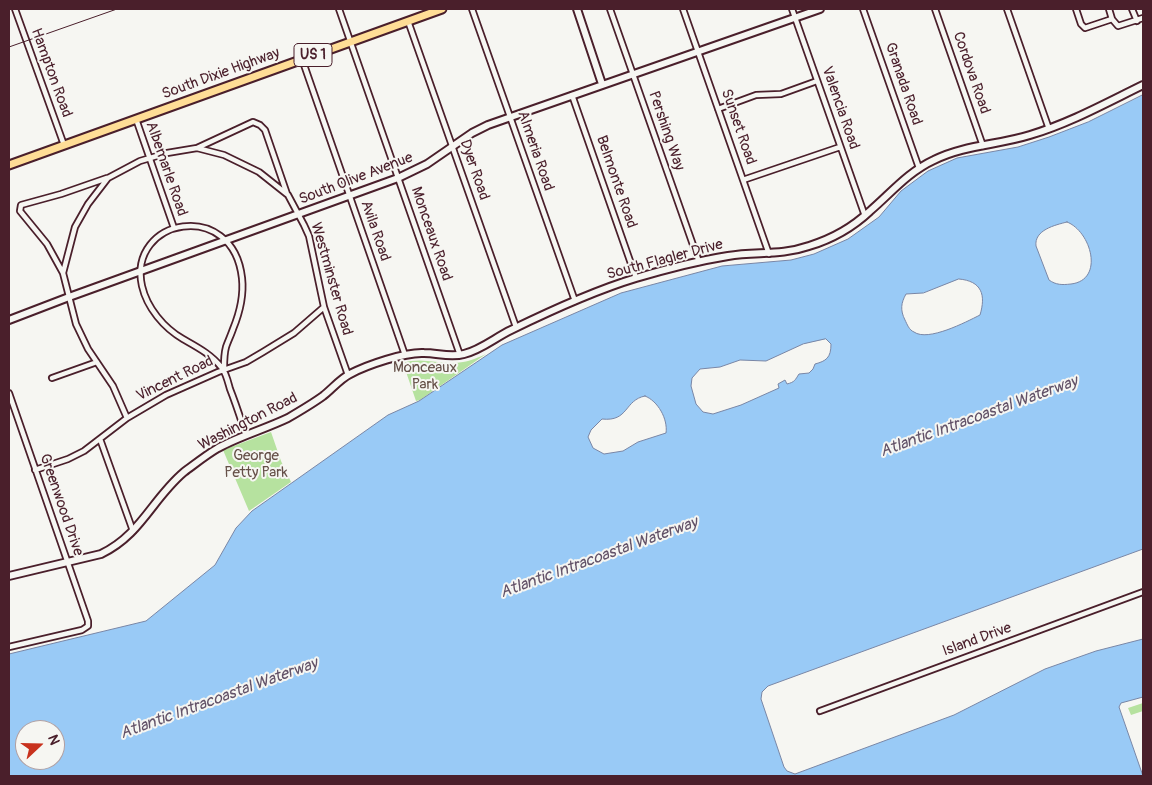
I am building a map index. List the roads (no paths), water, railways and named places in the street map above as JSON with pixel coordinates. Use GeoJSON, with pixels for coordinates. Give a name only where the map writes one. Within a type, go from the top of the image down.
{"type":"FeatureCollection","features":[{"type":"Feature","properties":{"kind":"main road","name":"South Dixie Highway"},"geometry":{"type":"LineString","coordinates":[[9,164],[442,9]]}},
{"type":"Feature","properties":{"kind":"street","name":"Hampton Road"},"geometry":{"type":"LineString","coordinates":[[15,9],[64,145]]}},
{"type":"Feature","properties":{"kind":"street","name":"Monceaux Road"},"geometry":{"type":"LineString","coordinates":[[339,9],[460,355]]}},
{"type":"Feature","properties":{"kind":"street","name":"Almeria Road"},"geometry":{"type":"LineString","coordinates":[[472,9],[574,301]]}},
{"type":"Feature","properties":{"kind":"street"},"geometry":{"type":"LineString","coordinates":[[576,9],[602,84]]}},
{"type":"Feature","properties":{"kind":"street","name":"Pershing Way"},"geometry":{"type":"LineString","coordinates":[[610,9],[699,262]]}},
{"type":"Feature","properties":{"kind":"street","name":"Sunset Road"},"geometry":{"type":"LineString","coordinates":[[683,9],[769,254]]}},
{"type":"Feature","properties":{"kind":"street","name":"Valencia Road"},"geometry":{"type":"LineString","coordinates":[[792,9],[865,216]]}},
{"type":"Feature","properties":{"kind":"street","name":"South Olive Avenue"},"geometry":{"type":"LineString","coordinates":[[9,320],[398,178],[427,164],[480,129],[510,116],[820,9]]}},
{"type":"Feature","properties":{"kind":"street","name":"Granada Road"},"geometry":{"type":"LineString","coordinates":[[863,9],[920,168]]}},
{"type":"Feature","properties":{"kind":"street","name":"Cordova Road"},"geometry":{"type":"LineString","coordinates":[[935,9],[983,146]]}},
{"type":"Feature","properties":{"kind":"street"},"geometry":{"type":"LineString","coordinates":[[1007,9],[1050,129]]}},
{"type":"Feature","properties":{"kind":"street"},"geometry":{"type":"LineString","coordinates":[[1076,9],[1082,24],[1087,28],[1112,19]]}},
{"type":"Feature","properties":{"kind":"street"},"geometry":{"type":"LineString","coordinates":[[1109,9],[1112,19],[1118,26],[1143,18]]}},
{"type":"Feature","properties":{"kind":"street"},"geometry":{"type":"LineString","coordinates":[[1132,9],[1137,21]]}},
{"type":"Feature","properties":{"kind":"street","name":"Dyer Road"},"geometry":{"type":"LineString","coordinates":[[408,21],[516,328]]}},
{"type":"Feature","properties":{"kind":"street","name":"Avila Road"},"geometry":{"type":"LineString","coordinates":[[302,59],[405,355]]}},
{"type":"Feature","properties":{"kind":"street"},"geometry":{"type":"LineString","coordinates":[[718,109],[756,95],[781,94],[817,81]]}},
{"type":"Feature","properties":{"kind":"street","name":"South Flagler Drive"},"geometry":{"type":"LineString","coordinates":[[405,355],[422,353],[448,356],[460,355],[480,348],[516,328],[574,301],[636,278],[730,255],[769,254],[794,250],[820,242],[843,231],[865,216],[900,182],[920,168],[946,155],[1009,141],[1050,129],[1077,118],[1143,85]]}},
{"type":"Feature","properties":{"kind":"street","name":"Belmonte Road"},"geometry":{"type":"LineString","coordinates":[[572,95],[636,278]]}},
{"type":"Feature","properties":{"kind":"street","name":"Albemarle Road"},"geometry":{"type":"LineString","coordinates":[[136,119],[174,228]]}},
{"type":"Feature","properties":{"kind":"street"},"geometry":{"type":"LineString","coordinates":[[197,148],[254,122],[260,124],[265,130],[288,195]]}},
{"type":"Feature","properties":{"kind":"street"},"geometry":{"type":"LineString","coordinates":[[743,180],[840,146]]}},
{"type":"Feature","properties":{"kind":"street","name":"Westminster Road"},"geometry":{"type":"LineString","coordinates":[[108,178],[149,158],[197,148],[224,155],[247,165],[288,195],[304,225],[313,252],[324,307],[348,375]]}},
{"type":"Feature","properties":{"kind":"street"},"geometry":{"type":"LineString","coordinates":[[63,274],[75,227],[88,204],[108,178]]}},
{"type":"Feature","properties":{"kind":"street"},"geometry":{"type":"LineString","coordinates":[[108,178],[21,205],[20,211],[48,244],[63,274],[76,324],[88,349],[113,386],[127,418]]}},
{"type":"Feature","properties":{"kind":"street"},"geometry":{"type":"LineString","coordinates":[[224,369],[203,349],[181,338],[171,330],[155,314],[142,288],[141,271],[143,260],[150,246],[160,236],[174,228],[200,226],[214,232],[226,240],[237,257],[241,268],[243,290],[238,316],[226,345],[224,369],[246,435]]}},
{"type":"Feature","properties":{"kind":"street","name":"Vincent Road"},"geometry":{"type":"LineString","coordinates":[[36,470],[75,456],[127,418],[166,395],[224,369],[246,362],[294,333],[324,307]]}},
{"type":"Feature","properties":{"kind":"street","name":"Washington Road"},"geometry":{"type":"LineString","coordinates":[[9,576],[101,554],[118,545],[133,532],[164,493],[186,471],[218,448],[290,416],[322,397],[348,375],[405,355]]}},
{"type":"Feature","properties":{"kind":"street"},"geometry":{"type":"LineString","coordinates":[[52,378],[97,362]]}},
{"type":"Feature","properties":{"kind":"street","name":"Greenwood Drive"},"geometry":{"type":"LineString","coordinates":[[9,393],[88,621],[88,626],[82,630],[9,647]]}},
{"type":"Feature","properties":{"kind":"street"},"geometry":{"type":"LineString","coordinates":[[100,438],[133,532]]}},
{"type":"Feature","properties":{"kind":"street","name":"Island Drive"},"geometry":{"type":"LineString","coordinates":[[820,711],[1143,592]]}},
{"type":"Feature","properties":{"kind":"water","name":"Atlantic Intracoastal Waterway"},"geometry":{"type":"Polygon","coordinates":[[[1143,95],[1143,549],[768,686],[762,692],[761,699],[784,767],[787,771],[795,774],[954,715],[1045,669],[1096,651],[1143,639],[1143,697],[1121,703],[1119,707],[1143,776],[9,776],[9,654],[146,621],[215,565],[236,528],[252,511],[388,415],[419,401],[502,345],[621,293],[722,266],[791,260],[814,254],[848,239],[879,217],[901,191],[928,171],[957,158],[1018,147],[1088,122],[1143,95]],[[1067,222],[1046,229],[1036,240],[1036,246],[1049,280],[1059,284],[1071,284],[1082,281],[1088,274],[1091,265],[1091,255],[1083,235],[1067,222]],[[959,279],[923,293],[906,294],[903,300],[902,313],[908,327],[912,331],[928,335],[937,333],[980,315],[982,295],[980,290],[973,283],[959,279]],[[826,339],[803,344],[766,361],[740,360],[720,367],[700,369],[692,378],[691,386],[696,404],[703,412],[713,414],[741,405],[779,388],[778,384],[785,380],[787,384],[790,383],[799,374],[809,373],[815,364],[822,362],[829,356],[831,344],[826,339]],[[645,396],[638,398],[622,414],[611,419],[602,419],[591,430],[588,437],[593,448],[604,454],[623,451],[638,442],[666,433],[664,416],[658,406],[645,396]]]}},
{"type":"Feature","properties":{"kind":"railway"},"geometry":{"type":"LineString","coordinates":[[9,47],[117,9]]}},
{"type":"Feature","properties":{"kind":"park label","name":"Monceaux Park"},"geometry":{"type":"Point","coordinates":[425,376]}},
{"type":"Feature","properties":{"kind":"park label","name":"George Petty Park"},"geometry":{"type":"Point","coordinates":[256,464]}}]}
